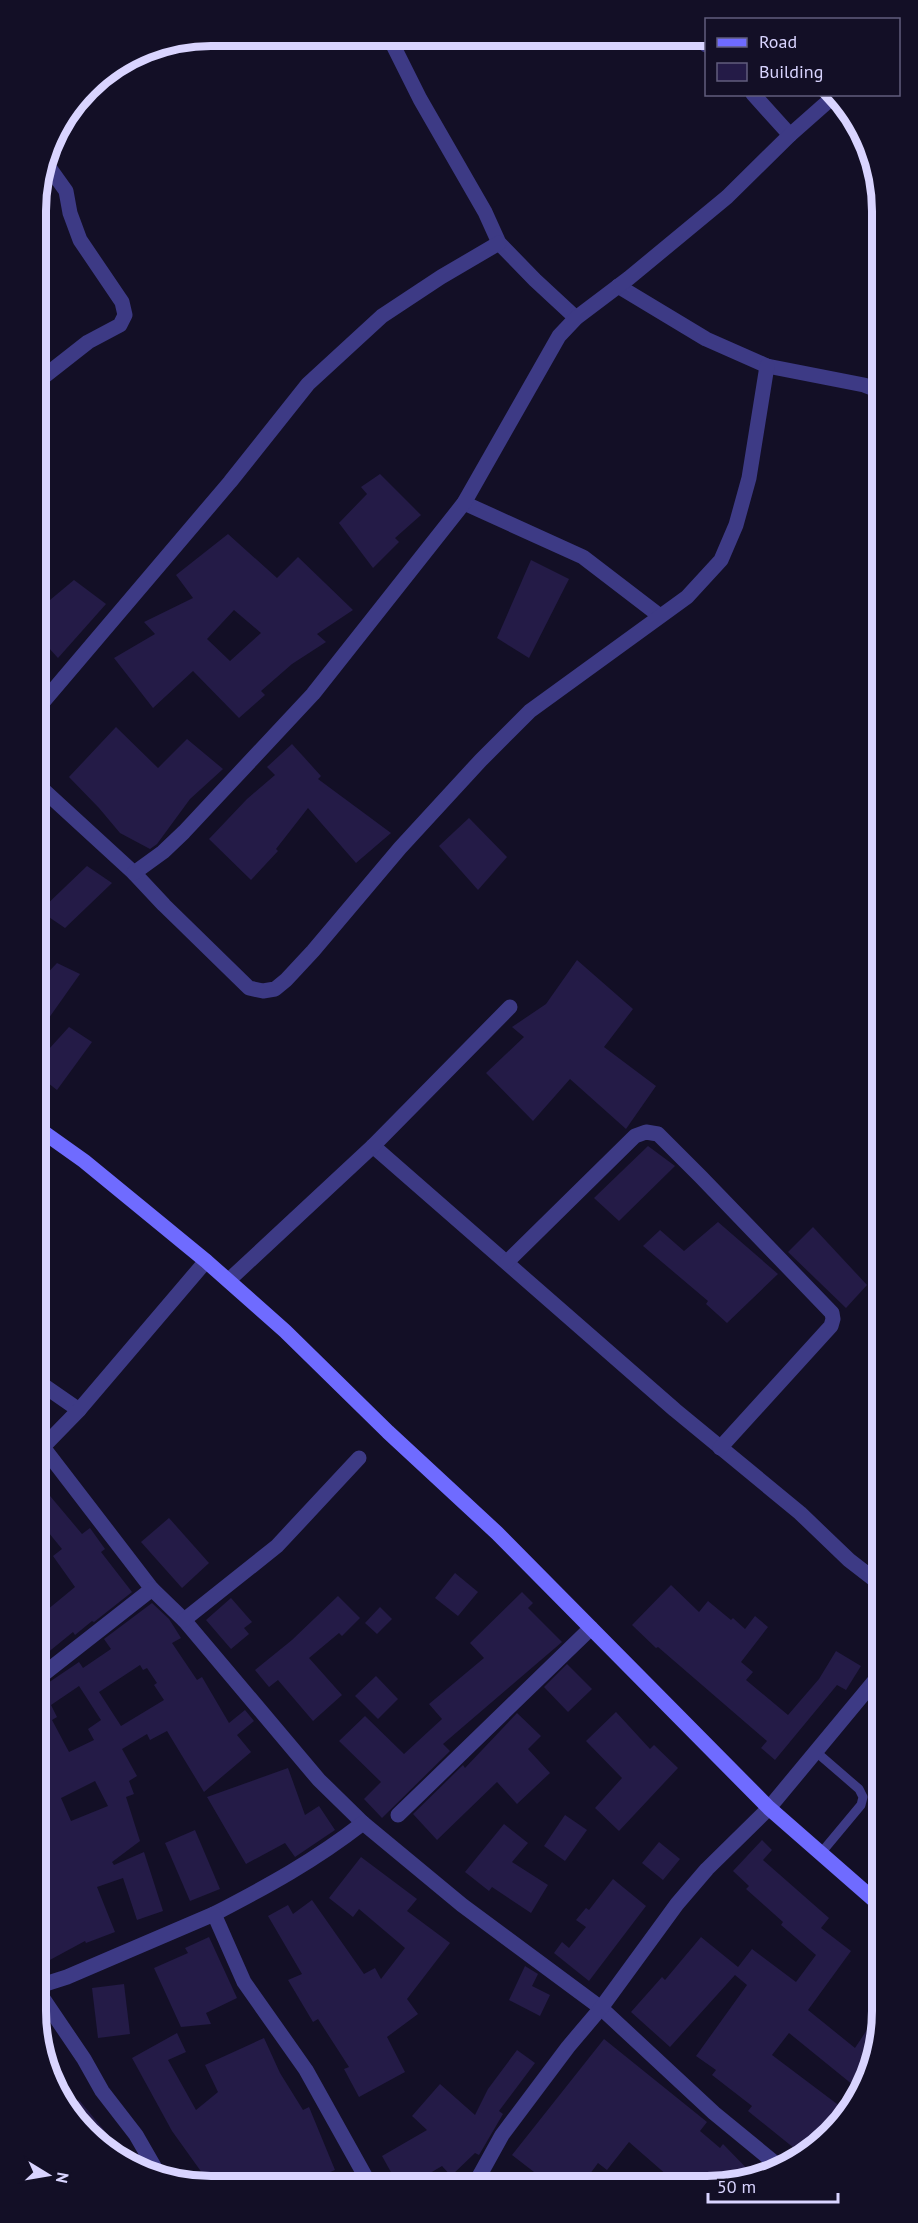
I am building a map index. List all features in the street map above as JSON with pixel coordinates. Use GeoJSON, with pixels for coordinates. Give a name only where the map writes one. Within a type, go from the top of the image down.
{"type":"FeatureCollection","features":[{"type":"Feature","properties":{"kind":"main road"},"geometry":{"type":"LineString","coordinates":[[46,1134],[84,1161],[230,1280],[488,1524],[769,1808],[871,1897]]}},
{"type":"Feature","properties":{"kind":"street"},"geometry":{"type":"LineString","coordinates":[[394,46],[420,99],[485,212],[499,243],[576,318]]}},
{"type":"Feature","properties":{"kind":"street"},"geometry":{"type":"LineString","coordinates":[[755,96],[790,135]]}},
{"type":"Feature","properties":{"kind":"street"},"geometry":{"type":"LineString","coordinates":[[134,873],[163,852],[184,832],[313,693],[464,503],[559,336],[576,318],[727,197],[829,101]]}},
{"type":"Feature","properties":{"kind":"street"},"geometry":{"type":"LineString","coordinates":[[47,374],[88,342],[120,325],[125,315],[122,302],[80,240],[70,213],[66,191],[52,171]]}},
{"type":"Feature","properties":{"kind":"street"},"geometry":{"type":"LineString","coordinates":[[47,698],[230,482],[308,384],[382,316],[441,277],[499,243]]}},
{"type":"Feature","properties":{"kind":"street"},"geometry":{"type":"LineString","coordinates":[[618,286],[705,339],[767,366],[872,388]]}},
{"type":"Feature","properties":{"kind":"street"},"geometry":{"type":"LineString","coordinates":[[47,793],[134,873],[249,988],[263,991],[275,989],[314,951],[400,848],[480,760],[530,711],[687,597],[721,560],[736,525],[749,478],[767,366]]}},
{"type":"Feature","properties":{"kind":"street"},"geometry":{"type":"LineString","coordinates":[[464,503],[583,557],[660,616]]}},
{"type":"Feature","properties":{"kind":"street"},"geometry":{"type":"LineString","coordinates":[[230,1280],[373,1146],[510,1007]]}},
{"type":"Feature","properties":{"kind":"street"},"geometry":{"type":"LineString","coordinates":[[507,1262],[634,1136],[646,1132],[658,1134],[832,1313],[831,1326],[720,1448]]}},
{"type":"Feature","properties":{"kind":"street"},"geometry":{"type":"LineString","coordinates":[[373,1146],[720,1448],[800,1513],[849,1560],[871,1577]]}},
{"type":"Feature","properties":{"kind":"street"},"geometry":{"type":"LineString","coordinates":[[46,1444],[79,1410],[206,1261]]}},
{"type":"Feature","properties":{"kind":"street"},"geometry":{"type":"LineString","coordinates":[[46,1387],[79,1410]]}},
{"type":"Feature","properties":{"kind":"street"},"geometry":{"type":"LineString","coordinates":[[46,1456],[152,1588],[184,1620],[319,1780],[363,1823],[462,1905],[601,2007],[714,2113],[773,2162]]}},
{"type":"Feature","properties":{"kind":"street"},"geometry":{"type":"LineString","coordinates":[[184,1620],[277,1546],[359,1458]]}},
{"type":"Feature","properties":{"kind":"street"},"geometry":{"type":"LineString","coordinates":[[46,1672],[152,1588]]}},
{"type":"Feature","properties":{"kind":"street"},"geometry":{"type":"LineString","coordinates":[[398,1815],[591,1628]]}},
{"type":"Feature","properties":{"kind":"street"},"geometry":{"type":"LineString","coordinates":[[479,2176],[502,2135],[677,1904],[699,1878],[769,1808],[871,1684]]}},
{"type":"Feature","properties":{"kind":"street"},"geometry":{"type":"LineString","coordinates":[[46,1984],[67,1977],[214,1914],[284,1878],[363,1823]]}},
{"type":"Feature","properties":{"kind":"street"},"geometry":{"type":"LineString","coordinates":[[214,1914],[244,1982],[306,2070],[365,2176]]}},
{"type":"Feature","properties":{"kind":"street"},"geometry":{"type":"LineString","coordinates":[[46,2003],[84,2059],[102,2091],[136,2135],[154,2166]]}},
{"type":"Feature","properties":{"kind":"lane"},"geometry":{"type":"LineString","coordinates":[[815,1750],[859,1789],[863,1797],[861,1804],[821,1853]]}},
{"type":"Feature","properties":{"kind":"building"},"geometry":{"type":"Polygon","coordinates":[[[380,474],[421,515],[395,538],[399,542],[373,568],[339,523],[367,494],[361,487],[380,474]]]}},
{"type":"Feature","properties":{"kind":"building"},"geometry":{"type":"Polygon","coordinates":[[[228,534],[277,578],[298,557],[353,610],[317,634],[326,642],[292,664],[261,691],[265,695],[239,718],[193,671],[153,708],[114,658],[155,634],[144,622],[193,598],[176,575],[228,534]],[[234,610],[207,639],[230,661],[261,633],[234,610]]]}},
{"type":"Feature","properties":{"kind":"building"},"geometry":{"type":"Polygon","coordinates":[[[531,560],[569,579],[529,658],[497,638],[531,560]]]}},
{"type":"Feature","properties":{"kind":"building"},"geometry":{"type":"Polygon","coordinates":[[[74,580],[106,604],[58,658],[47,646],[47,603],[74,580]]]}},
{"type":"Feature","properties":{"kind":"building"},"geometry":{"type":"Polygon","coordinates":[[[116,727],[158,768],[187,739],[223,769],[190,799],[157,844],[150,849],[120,833],[69,777],[116,727]]]}},
{"type":"Feature","properties":{"kind":"building"},"geometry":{"type":"Polygon","coordinates":[[[292,744],[321,776],[318,779],[391,833],[356,863],[308,808],[276,849],[278,851],[251,880],[209,839],[247,799],[275,775],[267,767],[292,744]]]}},
{"type":"Feature","properties":{"kind":"building"},"geometry":{"type":"Polygon","coordinates":[[[469,818],[507,857],[478,890],[439,846],[469,818]]]}},
{"type":"Feature","properties":{"kind":"building"},"geometry":{"type":"Polygon","coordinates":[[[87,866],[112,883],[65,928],[47,915],[47,905],[87,866]]]}},
{"type":"Feature","properties":{"kind":"building"},"geometry":{"type":"Polygon","coordinates":[[[577,960],[633,1009],[604,1047],[656,1086],[626,1129],[570,1079],[533,1121],[486,1073],[524,1037],[512,1027],[546,1004],[577,960]]]}},
{"type":"Feature","properties":{"kind":"building"},"geometry":{"type":"Polygon","coordinates":[[[57,963],[80,974],[47,1021],[47,974],[57,963]]]}},
{"type":"Feature","properties":{"kind":"building"},"geometry":{"type":"Polygon","coordinates":[[[69,1027],[92,1042],[57,1090],[47,1082],[47,1052],[69,1027]]]}},
{"type":"Feature","properties":{"kind":"building"},"geometry":{"type":"Polygon","coordinates":[[[648,1146],[675,1166],[619,1221],[594,1198],[648,1146]]]}},
{"type":"Feature","properties":{"kind":"building"},"geometry":{"type":"Polygon","coordinates":[[[718,1222],[778,1274],[727,1323],[706,1304],[708,1301],[643,1246],[660,1230],[684,1251],[718,1222]]]}},
{"type":"Feature","properties":{"kind":"building"},"geometry":{"type":"Polygon","coordinates":[[[813,1227],[867,1285],[846,1308],[788,1252],[813,1227]]]}},
{"type":"Feature","properties":{"kind":"building"},"geometry":{"type":"Polygon","coordinates":[[[46,1491],[82,1534],[90,1528],[105,1549],[101,1552],[132,1592],[94,1622],[92,1621],[75,1635],[73,1632],[46,1654],[46,1611],[75,1587],[53,1556],[62,1549],[46,1530],[46,1491]]]}},
{"type":"Feature","properties":{"kind":"building"},"geometry":{"type":"Polygon","coordinates":[[[169,1518],[209,1563],[182,1588],[141,1542],[169,1518]]]}},
{"type":"Feature","properties":{"kind":"building"},"geometry":{"type":"Polygon","coordinates":[[[455,1573],[478,1592],[458,1616],[435,1598],[455,1573]]]}},
{"type":"Feature","properties":{"kind":"building"},"geometry":{"type":"Polygon","coordinates":[[[671,1585],[699,1612],[708,1601],[745,1629],[755,1616],[768,1627],[741,1662],[753,1672],[746,1680],[788,1715],[819,1679],[836,1651],[861,1666],[846,1690],[837,1685],[775,1760],[761,1748],[767,1741],[658,1647],[656,1648],[632,1625],[671,1585]]]}},
{"type":"Feature","properties":{"kind":"building"},"geometry":{"type":"Polygon","coordinates":[[[522,1592],[533,1603],[528,1608],[562,1642],[443,1744],[450,1751],[382,1818],[364,1799],[381,1782],[339,1741],[365,1716],[404,1754],[442,1719],[429,1704],[484,1658],[470,1643],[522,1592]]]}},
{"type":"Feature","properties":{"kind":"building"},"geometry":{"type":"Polygon","coordinates":[[[338,1596],[360,1618],[342,1636],[339,1633],[309,1658],[342,1695],[313,1721],[278,1680],[269,1687],[255,1670],[292,1640],[338,1596]]]}},
{"type":"Feature","properties":{"kind":"building"},"geometry":{"type":"Polygon","coordinates":[[[231,1598],[252,1622],[244,1628],[249,1634],[231,1649],[206,1620],[231,1598]]]}},
{"type":"Feature","properties":{"kind":"building"},"geometry":{"type":"Polygon","coordinates":[[[152,1603],[169,1619],[181,1638],[172,1643],[197,1680],[202,1677],[229,1723],[245,1710],[254,1721],[237,1735],[251,1752],[204,1792],[167,1731],[150,1740],[147,1734],[122,1749],[137,1776],[129,1781],[134,1794],[126,1797],[140,1841],[112,1862],[114,1865],[144,1852],[163,1911],[137,1920],[123,1878],[97,1887],[115,1932],[86,1943],[85,1941],[48,1961],[46,1957],[46,1684],[79,1662],[83,1668],[111,1649],[104,1639],[152,1603]],[[140,1665],[99,1692],[121,1726],[164,1700],[147,1668],[143,1670],[140,1665]],[[79,1686],[51,1705],[57,1717],[52,1720],[69,1752],[94,1740],[88,1729],[101,1720],[79,1686]],[[95,1781],[61,1798],[71,1821],[108,1806],[95,1781]]]}},
{"type":"Feature","properties":{"kind":"building"},"geometry":{"type":"Polygon","coordinates":[[[380,1607],[392,1619],[377,1634],[365,1623],[380,1607]]]}},
{"type":"Feature","properties":{"kind":"building"},"geometry":{"type":"Polygon","coordinates":[[[567,1664],[592,1689],[568,1712],[544,1687],[567,1664]]]}},
{"type":"Feature","properties":{"kind":"building"},"geometry":{"type":"Polygon","coordinates":[[[376,1676],[398,1699],[378,1719],[355,1696],[376,1676]]]}},
{"type":"Feature","properties":{"kind":"building"},"geometry":{"type":"Polygon","coordinates":[[[616,1712],[650,1749],[654,1745],[678,1768],[619,1831],[595,1808],[622,1778],[586,1741],[616,1712]]]}},
{"type":"Feature","properties":{"kind":"building"},"geometry":{"type":"Polygon","coordinates":[[[517,1713],[541,1736],[528,1749],[550,1773],[517,1804],[497,1782],[437,1840],[413,1814],[463,1765],[465,1768],[517,1713]]]}},
{"type":"Feature","properties":{"kind":"building"},"geometry":{"type":"Polygon","coordinates":[[[288,1768],[305,1815],[319,1806],[335,1830],[295,1857],[285,1843],[246,1864],[207,1797],[288,1768]]]}},
{"type":"Feature","properties":{"kind":"building"},"geometry":{"type":"Polygon","coordinates":[[[565,1815],[587,1830],[565,1861],[544,1846],[565,1815]]]}},
{"type":"Feature","properties":{"kind":"building"},"geometry":{"type":"Polygon","coordinates":[[[504,1824],[528,1843],[512,1862],[548,1885],[531,1913],[492,1887],[489,1891],[465,1872],[504,1824]]]}},
{"type":"Feature","properties":{"kind":"building"},"geometry":{"type":"Polygon","coordinates":[[[195,1830],[220,1889],[190,1901],[165,1843],[195,1830]]]}},
{"type":"Feature","properties":{"kind":"building"},"geometry":{"type":"Polygon","coordinates":[[[762,1840],[772,1850],[763,1860],[829,1918],[821,1928],[851,1951],[808,2010],[855,2048],[871,2024],[863,2065],[853,2085],[789,2033],[772,2055],[841,2107],[815,2136],[796,2150],[748,2111],[752,2106],[712,2075],[716,2070],[696,2056],[747,1985],[735,1975],[670,2047],[631,2012],[662,1977],[665,1980],[701,1937],[738,1967],[752,1949],[796,1982],[816,1955],[781,1925],[783,1922],[746,1889],[749,1886],[733,1871],[762,1840]]]}},
{"type":"Feature","properties":{"kind":"building"},"geometry":{"type":"Polygon","coordinates":[[[659,1842],[680,1859],[663,1880],[642,1863],[659,1842]]]}},
{"type":"Feature","properties":{"kind":"building"},"geometry":{"type":"Polygon","coordinates":[[[361,1857],[417,1899],[407,1911],[450,1943],[407,1999],[418,2014],[387,2037],[405,2072],[359,2097],[344,2069],[349,2067],[318,2019],[313,2022],[288,1980],[302,1974],[268,1916],[288,1905],[293,1914],[312,1900],[364,1974],[375,1968],[381,1979],[405,1948],[359,1909],[353,1917],[329,1898],[361,1857]]]}},
{"type":"Feature","properties":{"kind":"building"},"geometry":{"type":"Polygon","coordinates":[[[613,1879],[646,1906],[589,1981],[554,1953],[562,1942],[569,1948],[586,1927],[576,1920],[586,1908],[589,1910],[613,1879]]]}},
{"type":"Feature","properties":{"kind":"building"},"geometry":{"type":"Polygon","coordinates":[[[209,1937],[237,1998],[206,2013],[211,2024],[181,2027],[154,1968],[188,1953],[185,1948],[209,1937]]]}},
{"type":"Feature","properties":{"kind":"building"},"geometry":{"type":"Polygon","coordinates":[[[525,1966],[538,1974],[532,1986],[550,1995],[540,2016],[509,2000],[525,1966]]]}},
{"type":"Feature","properties":{"kind":"building"},"geometry":{"type":"Polygon","coordinates":[[[124,1984],[130,2034],[98,2038],[92,1988],[124,1984]]]}},
{"type":"Feature","properties":{"kind":"building"},"geometry":{"type":"Polygon","coordinates":[[[177,2033],[186,2052],[168,2060],[196,2110],[218,2092],[205,2065],[264,2038],[280,2073],[303,2110],[309,2107],[335,2170],[321,2176],[204,2176],[172,2131],[132,2058],[177,2033]]]}},
{"type":"Feature","properties":{"kind":"building"},"geometry":{"type":"Polygon","coordinates":[[[604,2039],[707,2122],[700,2131],[720,2148],[723,2144],[749,2171],[728,2175],[668,2176],[629,2142],[607,2170],[598,2163],[588,2176],[539,2176],[512,2155],[604,2039]]]}},
{"type":"Feature","properties":{"kind":"building"},"geometry":{"type":"Polygon","coordinates":[[[517,2050],[535,2063],[499,2111],[503,2114],[479,2155],[475,2153],[451,2176],[442,2166],[425,2176],[393,2176],[382,2156],[427,2130],[412,2116],[440,2084],[475,2115],[488,2089],[517,2050]]]}},
{"type":"Feature","properties":{"kind":"building"},"geometry":{"type":"Polygon","coordinates":[[[79,2100],[119,2148],[87,2120],[74,2103],[79,2100]]]}}]}
